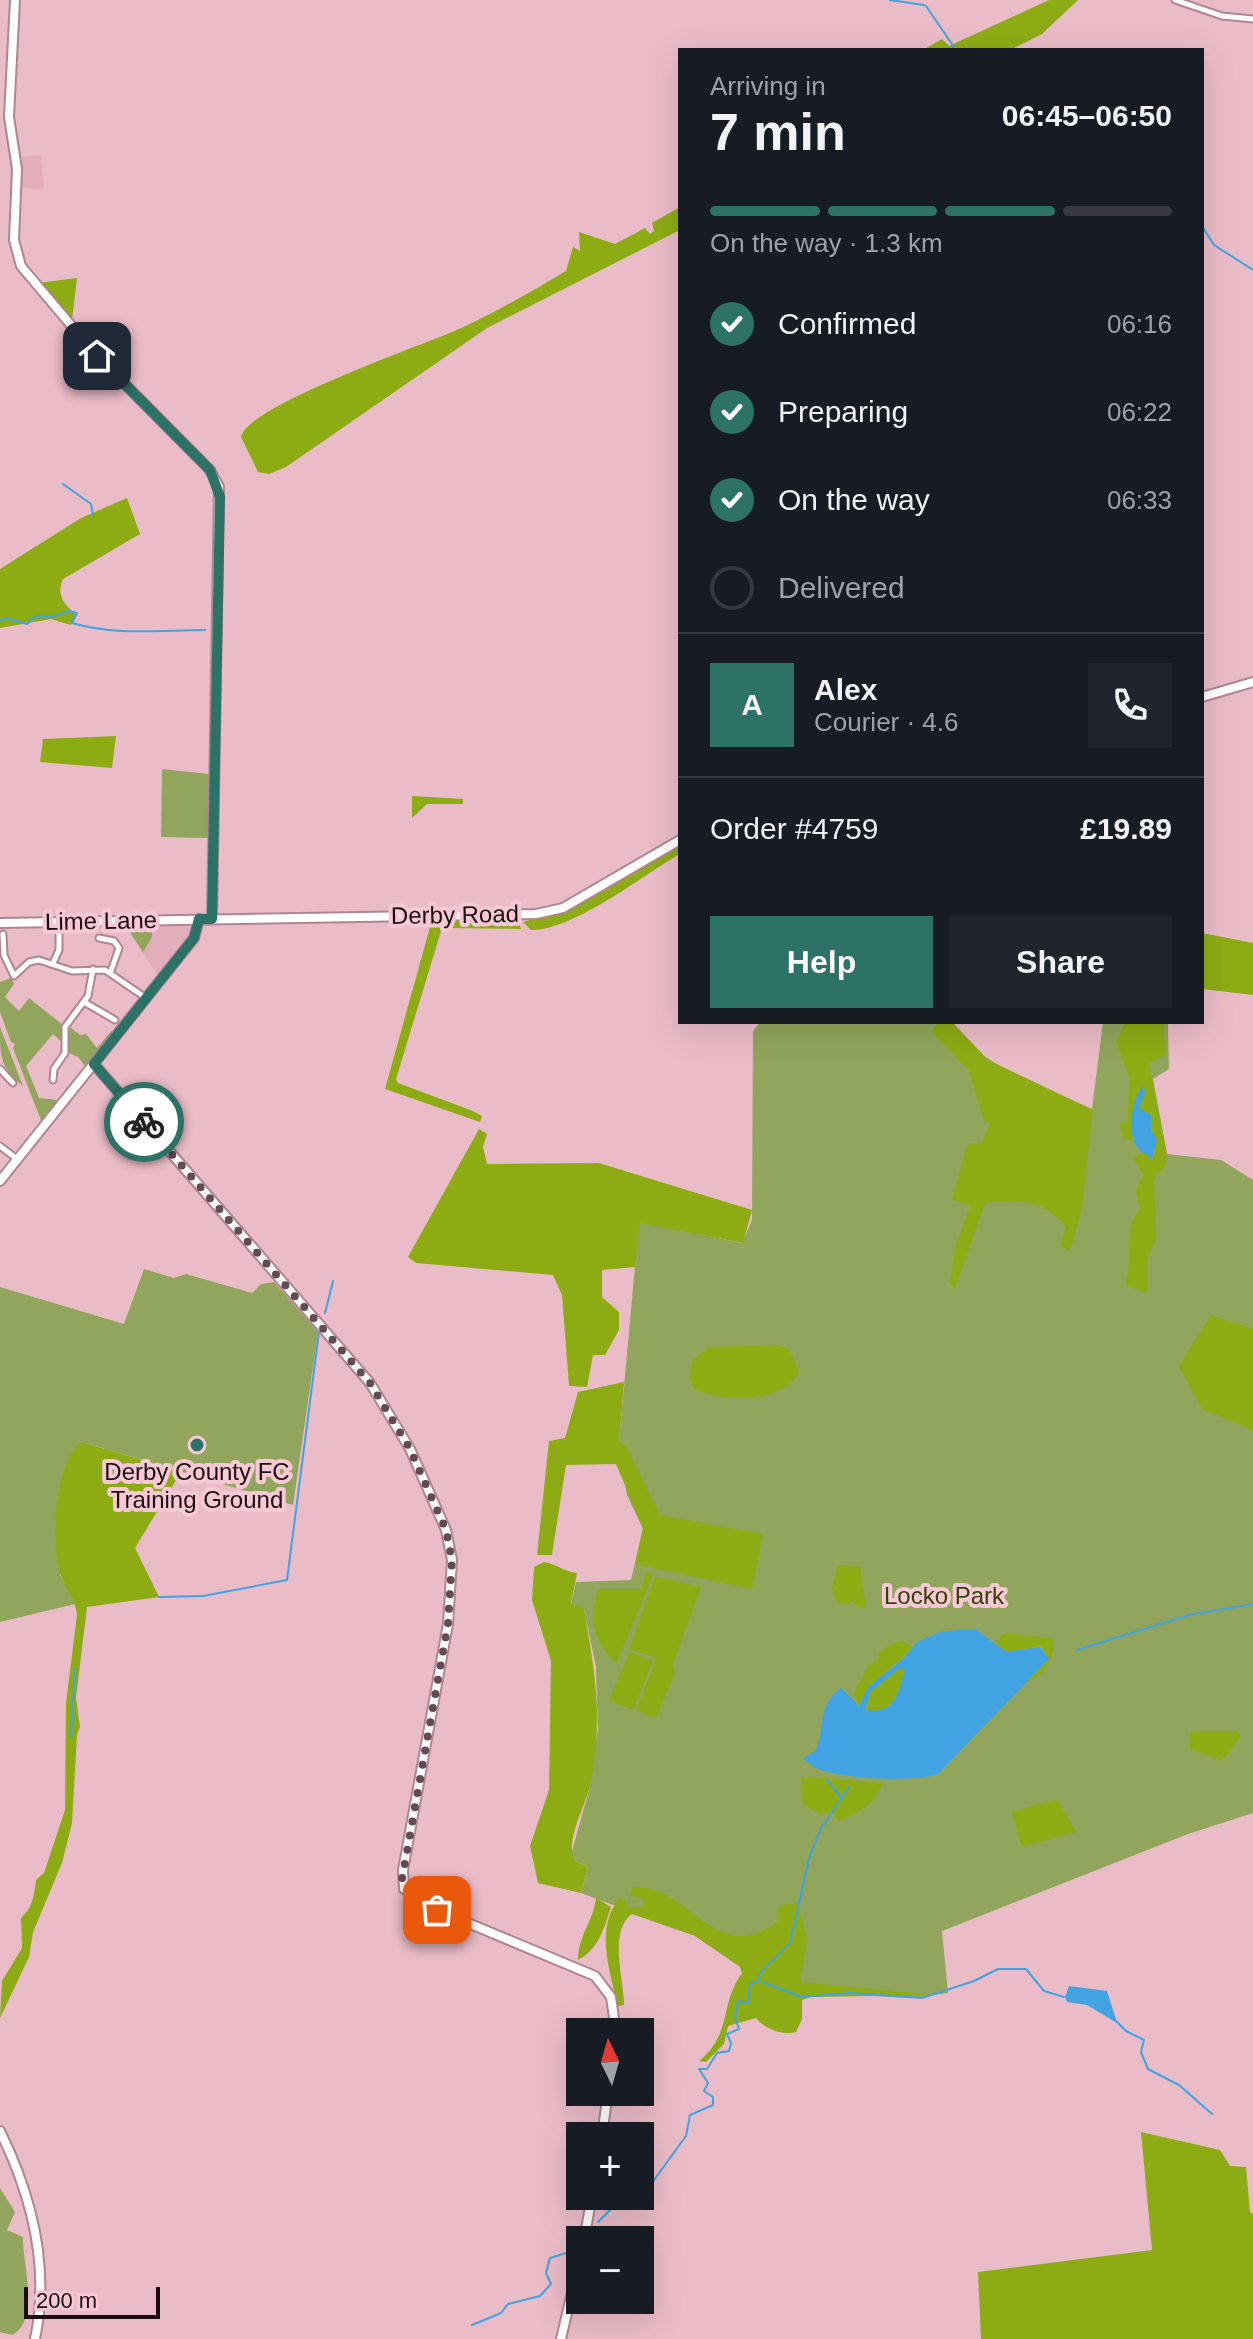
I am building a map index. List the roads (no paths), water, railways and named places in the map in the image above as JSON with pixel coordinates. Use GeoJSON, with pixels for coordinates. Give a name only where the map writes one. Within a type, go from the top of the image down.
{"type":"FeatureCollection","features":[{"type":"Feature","properties":{"kind":"street"},"geometry":{"type":"LineString","coordinates":[[15,0],[9,117],[17,169],[14,230],[18,258],[30,279],[97,356],[159,423],[202,461],[219,487],[212,919]]}},
{"type":"Feature","properties":{"kind":"street"},"geometry":{"type":"LineString","coordinates":[[1175,0],[1222,16],[1253,19]]}},
{"type":"Feature","properties":{"kind":"street"},"geometry":{"type":"LineString","coordinates":[[1204,696],[1253,682]]}},
{"type":"Feature","properties":{"kind":"street","name":"Derby Road"},"geometry":{"type":"LineString","coordinates":[[212,919],[550,912],[678,841]]}},
{"type":"Feature","properties":{"kind":"street"},"geometry":{"type":"LineString","coordinates":[[0,1181],[194,938],[199,919]]}},
{"type":"Feature","properties":{"kind":"street","name":"Lime Lane"},"geometry":{"type":"LineString","coordinates":[[0,923],[212,919]]}},
{"type":"Feature","properties":{"kind":"street"},"geometry":{"type":"LineString","coordinates":[[3,934],[2,943],[14,976],[29,962],[42,960],[72,971],[111,971],[147,998]]}},
{"type":"Feature","properties":{"kind":"street"},"geometry":{"type":"LineString","coordinates":[[53,963],[59,934]]}},
{"type":"Feature","properties":{"kind":"street"},"geometry":{"type":"LineString","coordinates":[[104,936],[116,943],[120,952],[111,971]]}},
{"type":"Feature","properties":{"kind":"street"},"geometry":{"type":"LineString","coordinates":[[53,1080],[51,1071],[65,1053],[67,1024],[91,989],[93,969]]}},
{"type":"Feature","properties":{"kind":"street"},"geometry":{"type":"LineString","coordinates":[[84,1002],[115,1020]]}},
{"type":"Feature","properties":{"kind":"street"},"geometry":{"type":"LineString","coordinates":[[94,1064],[370,1383],[410,1449],[446,1530],[452,1560],[451,1604],[403,1870],[404,1889],[437,1910],[595,1976],[611,1997],[614,2018]]}},
{"type":"Feature","properties":{"kind":"street"},"geometry":{"type":"LineString","coordinates":[[0,1069],[13,1083]]}},
{"type":"Feature","properties":{"kind":"street"},"geometry":{"type":"LineString","coordinates":[[0,1146],[17,1159]]}},
{"type":"Feature","properties":{"kind":"street"},"geometry":{"type":"LineString","coordinates":[[0,2131],[20,2175],[37,2239],[41,2295],[35,2339]]}},
{"type":"Feature","properties":{"kind":"street"},"geometry":{"type":"LineString","coordinates":[[561,2339],[567,2314]]}},
{"type":"Feature","properties":{"kind":"water"},"geometry":{"type":"Polygon","coordinates":[[[1143,1086],[1145,1093],[1139,1108],[1151,1115],[1151,1130],[1157,1140],[1151,1161],[1134,1142],[1131,1125],[1133,1107],[1143,1086]]]}},
{"type":"Feature","properties":{"kind":"water"},"geometry":{"type":"Polygon","coordinates":[[[977,1630],[1006,1652],[1040,1647],[1049,1659],[938,1774],[894,1779],[856,1777],[824,1771],[805,1761],[804,1758],[816,1750],[825,1708],[834,1694],[841,1688],[859,1706],[868,1687],[903,1659],[917,1642],[940,1632],[977,1630]],[[900,1668],[871,1691],[865,1710],[883,1709],[894,1701],[905,1670],[900,1668]]]}},
{"type":"Feature","properties":{"kind":"water"},"geometry":{"type":"Polygon","coordinates":[[[1069,1986],[1107,1991],[1117,2023],[1087,2005],[1067,2002],[1065,1997],[1069,1986]]]}},
{"type":"Feature","properties":{"kind":"waterway"},"geometry":{"type":"LineString","coordinates":[[890,0],[924,5]]}},
{"type":"Feature","properties":{"kind":"waterway"},"geometry":{"type":"LineString","coordinates":[[926,6],[955,48]]}},
{"type":"Feature","properties":{"kind":"waterway"},"geometry":{"type":"LineString","coordinates":[[1204,229],[1214,245],[1253,270]]}},
{"type":"Feature","properties":{"kind":"waterway"},"geometry":{"type":"LineString","coordinates":[[63,484],[91,504],[93,515]]}},
{"type":"Feature","properties":{"kind":"waterway"},"geometry":{"type":"LineString","coordinates":[[0,621],[5,618],[27,624],[36,616],[55,616],[69,611],[77,613],[72,623],[105,630],[205,630]]}},
{"type":"Feature","properties":{"kind":"waterway"},"geometry":{"type":"LineString","coordinates":[[325,1313],[333,1281]]}},
{"type":"Feature","properties":{"kind":"waterway"},"geometry":{"type":"LineString","coordinates":[[159,1597],[203,1596],[287,1580],[319,1332]]}},
{"type":"Feature","properties":{"kind":"waterway"},"geometry":{"type":"LineString","coordinates":[[1077,1650],[1189,1615],[1253,1604]]}},
{"type":"Feature","properties":{"kind":"waterway"},"geometry":{"type":"LineString","coordinates":[[71,1737],[75,1669]]}},
{"type":"Feature","properties":{"kind":"waterway"},"geometry":{"type":"LineString","coordinates":[[827,1780],[841,1797]]}},
{"type":"Feature","properties":{"kind":"waterway"},"geometry":{"type":"LineString","coordinates":[[654,2180],[686,2136],[690,2115],[713,2105],[713,2097],[704,2091],[708,2083],[699,2069],[707,2069],[717,2053],[729,2051],[731,2043],[727,2034],[739,2029],[735,2017],[738,2001],[748,2003],[750,1984],[759,1981],[760,1973],[790,1943],[809,1859],[820,1830],[849,1787]]}},
{"type":"Feature","properties":{"kind":"waterway"},"geometry":{"type":"LineString","coordinates":[[762,1982],[802,1997],[851,1993],[922,1998],[974,1981],[998,1969],[1026,1969],[1044,1991],[1064,1997]]}},
{"type":"Feature","properties":{"kind":"waterway"},"geometry":{"type":"LineString","coordinates":[[1115,2020],[1126,2031],[1144,2040],[1141,2052],[1148,2069],[1179,2085],[1212,2114]]}},
{"type":"Feature","properties":{"kind":"waterway"},"geometry":{"type":"LineString","coordinates":[[598,2222],[610,2210]]}},
{"type":"Feature","properties":{"kind":"waterway"},"geometry":{"type":"LineString","coordinates":[[472,2325],[501,2313],[508,2304],[540,2296],[551,2284],[546,2273],[550,2258],[566,2253]]}},
{"type":"Feature","properties":{"kind":"place","name":"Derby County FC Training Ground"},"geometry":{"type":"Point","coordinates":[197,1445]}},
{"type":"Feature","properties":{"kind":"park label","name":"Locko Park"},"geometry":{"type":"Point","coordinates":[944,1596]}}]}
